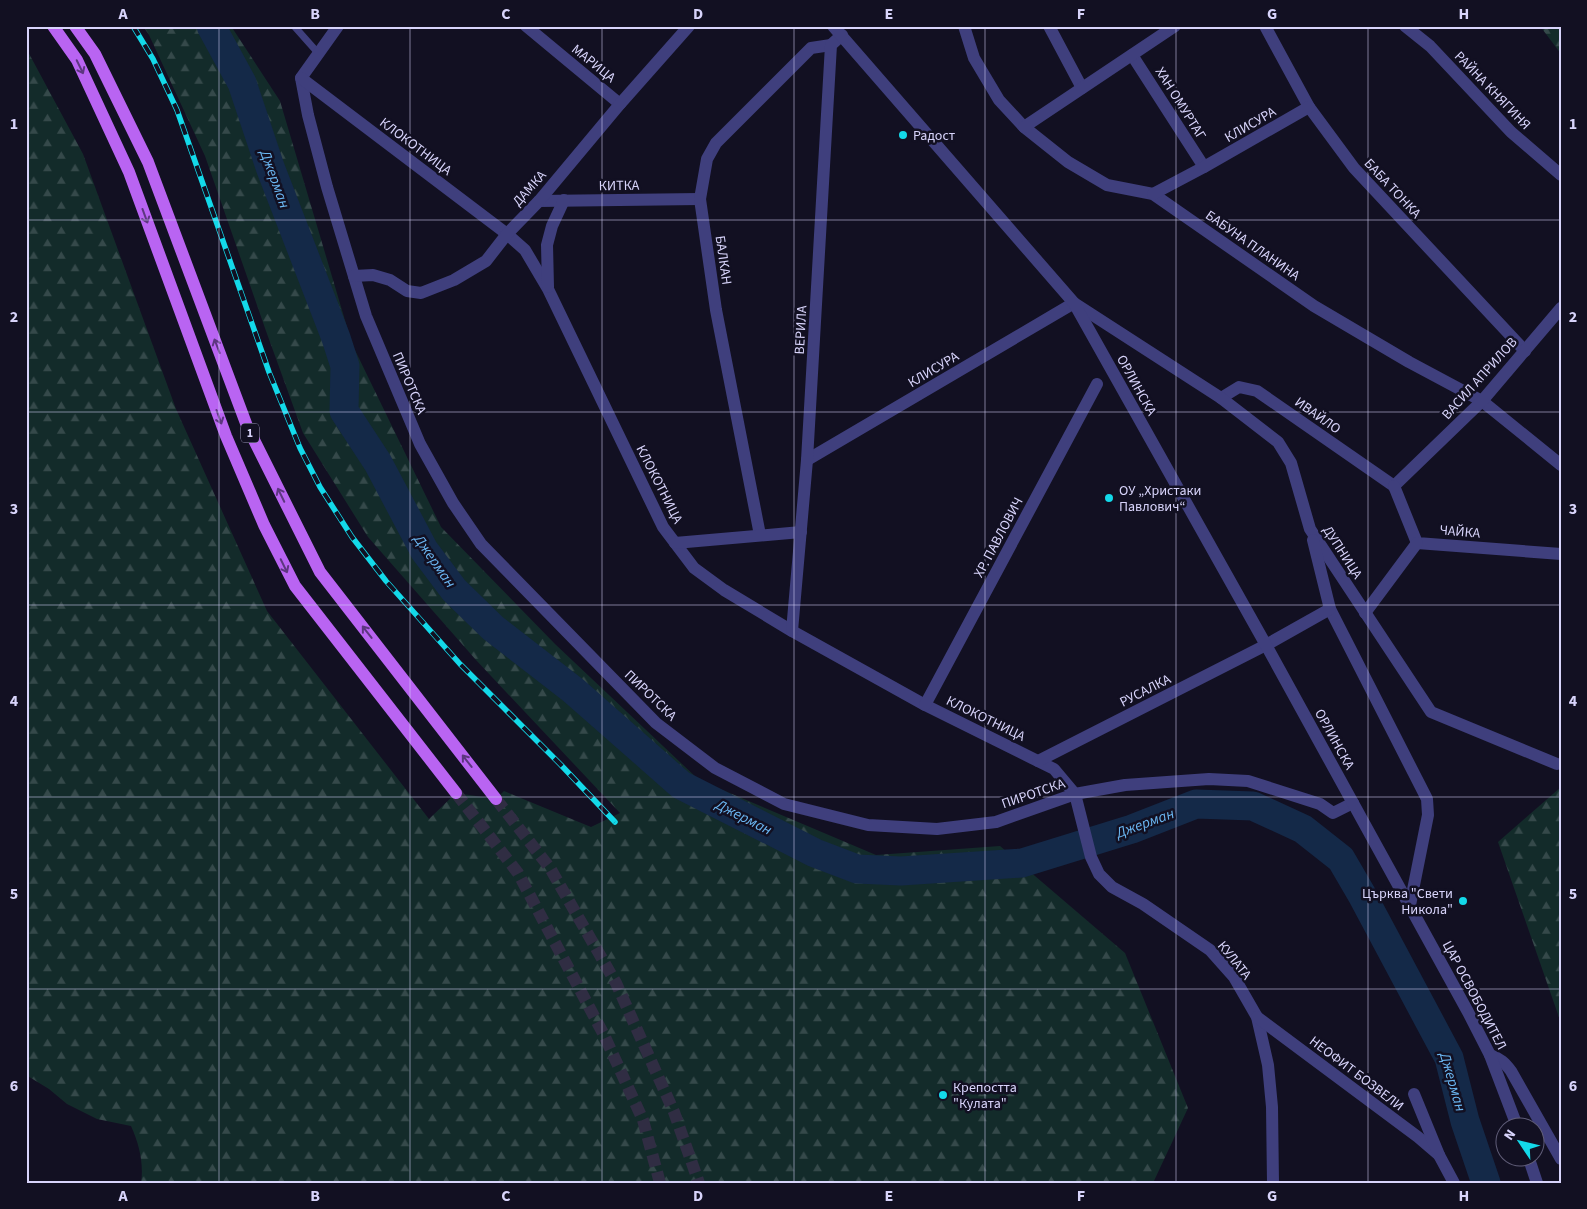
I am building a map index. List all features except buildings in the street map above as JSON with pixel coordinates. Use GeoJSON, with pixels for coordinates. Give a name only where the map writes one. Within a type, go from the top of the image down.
{"type":"FeatureCollection","features":[{"type":"Feature","properties":{"kind":"main road","name":"1"},"geometry":{"type":"LineString","coordinates":[[53,26],[77,60],[128,172],[226,436],[264,525],[295,586],[456,793]]}},
{"type":"Feature","properties":{"kind":"main road","name":"1"},"geometry":{"type":"LineString","coordinates":[[75,26],[95,54],[148,162],[247,426],[320,572],[496,799]]}},
{"type":"Feature","properties":{"kind":"street"},"geometry":{"type":"LineString","coordinates":[[301,78],[338,26]]}},
{"type":"Feature","properties":{"kind":"street","name":"МАРИЦА"},"geometry":{"type":"LineString","coordinates":[[526,26],[620,104]]}},
{"type":"Feature","properties":{"kind":"street","name":"ДАМКА"},"geometry":{"type":"LineString","coordinates":[[354,276],[374,275],[390,280],[406,291],[421,293],[454,280],[486,261],[507,234],[539,201],[620,104],[689,26]]}},
{"type":"Feature","properties":{"kind":"street","name":"БАБУНА ПЛАНИНА"},"geometry":{"type":"LineString","coordinates":[[964,26],[974,58],[999,100],[1024,126],[1068,162],[1107,185],[1153,194],[1314,306],[1482,402],[1561,465]]}},
{"type":"Feature","properties":{"kind":"street"},"geometry":{"type":"LineString","coordinates":[[1049,26],[1082,88]]}},
{"type":"Feature","properties":{"kind":"street","name":"БАБА ТОНКА"},"geometry":{"type":"LineString","coordinates":[[1266,26],[1309,108],[1354,168],[1525,351]]}},
{"type":"Feature","properties":{"kind":"street","name":"РАЙНА КНЯГИНЯ"},"geometry":{"type":"LineString","coordinates":[[1405,26],[1430,46],[1511,132],[1561,175]]}},
{"type":"Feature","properties":{"kind":"street"},"geometry":{"type":"LineString","coordinates":[[1024,126],[1173,27]]}},
{"type":"Feature","properties":{"kind":"street"},"geometry":{"type":"LineString","coordinates":[[831,45],[838,30]]}},
{"type":"Feature","properties":{"kind":"street","name":"ОРЛИНСКА"},"geometry":{"type":"LineString","coordinates":[[838,30],[1074,303],[1353,803]]}},
{"type":"Feature","properties":{"kind":"street","name":"БАЛКАН"},"geometry":{"type":"LineString","coordinates":[[760,535],[716,310],[700,198],[707,159],[716,143],[812,48],[831,45]]}},
{"type":"Feature","properties":{"kind":"street","name":"ВЕРИЛА"},"geometry":{"type":"LineString","coordinates":[[792,631],[807,460],[831,45]]}},
{"type":"Feature","properties":{"kind":"street","name":"ХАН ОМУРТАГ"},"geometry":{"type":"LineString","coordinates":[[1132,55],[1204,168]]}},
{"type":"Feature","properties":{"kind":"street","name":"КЛОКОТНИЦА"},"geometry":{"type":"LineString","coordinates":[[301,78],[507,234],[525,250],[548,289],[663,527],[694,568],[724,590],[792,631],[925,705],[1054,769],[1075,794],[1079,810]]}},
{"type":"Feature","properties":{"kind":"street","name":"ПИРОТСКА"},"geometry":{"type":"LineString","coordinates":[[301,78],[310,124],[366,316],[420,444],[453,504],[481,544],[656,723],[714,768],[784,804],[868,825],[936,829],[996,822],[1075,794],[1125,785],[1209,779],[1248,782],[1320,804],[1333,812],[1353,803]]}},
{"type":"Feature","properties":{"kind":"street","name":"КЛИСУРА"},"geometry":{"type":"LineString","coordinates":[[1153,194],[1204,168],[1309,108]]}},
{"type":"Feature","properties":{"kind":"street","name":"КИТКА"},"geometry":{"type":"LineString","coordinates":[[539,201],[700,198]]}},
{"type":"Feature","properties":{"kind":"street"},"geometry":{"type":"LineString","coordinates":[[548,289],[547,245],[552,226],[564,200]]}},
{"type":"Feature","properties":{"kind":"street","name":"КЛИСУРА"},"geometry":{"type":"LineString","coordinates":[[807,460],[1074,303]]}},
{"type":"Feature","properties":{"kind":"street","name":"ДУПНИЦА"},"geometry":{"type":"LineString","coordinates":[[1074,303],[1221,398],[1278,442],[1291,463],[1310,529],[1431,712],[1557,764]]}},
{"type":"Feature","properties":{"kind":"street","name":"ВАСИЛ АПРИЛОВ"},"geometry":{"type":"LineString","coordinates":[[1394,486],[1482,402],[1560,310]]}},
{"type":"Feature","properties":{"kind":"street","name":"ХР. ПАВЛОВИЧ"},"geometry":{"type":"LineString","coordinates":[[925,705],[1097,384]]}},
{"type":"Feature","properties":{"kind":"street","name":"ИВАЙЛО"},"geometry":{"type":"LineString","coordinates":[[1221,398],[1239,388],[1257,391],[1394,486]]}},
{"type":"Feature","properties":{"kind":"street"},"geometry":{"type":"LineString","coordinates":[[1365,613],[1417,543],[1394,486]]}},
{"type":"Feature","properties":{"kind":"street"},"geometry":{"type":"LineString","coordinates":[[1310,529],[1330,609],[1427,799],[1428,815],[1410,905]]}},
{"type":"Feature","properties":{"kind":"street"},"geometry":{"type":"LineString","coordinates":[[675,543],[801,532]]}},
{"type":"Feature","properties":{"kind":"street","name":"ЧАЙКА"},"geometry":{"type":"LineString","coordinates":[[1417,543],[1561,554]]}},
{"type":"Feature","properties":{"kind":"street","name":"РУСАЛКА"},"geometry":{"type":"LineString","coordinates":[[1038,761],[1266,646],[1330,609]]}},
{"type":"Feature","properties":{"kind":"street","name":"ЦАР ОСВОБОДИТЕЛ"},"geometry":{"type":"LineString","coordinates":[[1353,803],[1468,1012],[1490,1055],[1513,1116]]}},
{"type":"Feature","properties":{"kind":"street","name":"КУЛАТА"},"geometry":{"type":"LineString","coordinates":[[1079,810],[1091,858],[1099,874],[1112,888],[1143,904],[1210,950],[1234,977],[1257,1017],[1268,1066],[1272,1107],[1273,1183]]}},
{"type":"Feature","properties":{"kind":"street","name":"НЕОФИТ БОЗВЕЛИ"},"geometry":{"type":"LineString","coordinates":[[1257,1017],[1418,1136],[1438,1155]]}},
{"type":"Feature","properties":{"kind":"street"},"geometry":{"type":"LineString","coordinates":[[1490,1055],[1505,1062],[1561,1159]]}},
{"type":"Feature","properties":{"kind":"street"},"geometry":{"type":"LineString","coordinates":[[1414,1094],[1438,1155],[1454,1183]]}},
{"type":"Feature","properties":{"kind":"street"},"geometry":{"type":"LineString","coordinates":[[1532,1166],[1538,1183]]}},
{"type":"Feature","properties":{"kind":"lane"},"geometry":{"type":"LineString","coordinates":[[294,26],[318,53]]}},
{"type":"Feature","properties":{"kind":"green space"},"geometry":{"type":"Polygon","coordinates":[[[143,26],[231,26],[280,101],[352,344],[441,527],[555,644],[699,780],[876,855],[1000,846],[1125,953],[1188,1108],[1153,1183],[141,1183],[142,1168],[140,1154],[131,1126],[97,1119],[67,1104],[49,1089],[26,1075],[26,48],[83,154],[176,409],[267,611],[429,819],[456,793],[496,799],[504,791],[591,827],[620,813],[476,660],[368,537],[303,433],[205,156],[149,35],[143,26]]]}},
{"type":"Feature","properties":{"kind":"green space"},"geometry":{"type":"Polygon","coordinates":[[[1540,26],[1561,26],[1561,54],[1540,26]]]}},
{"type":"Feature","properties":{"kind":"green space"},"geometry":{"type":"Polygon","coordinates":[[[1561,787],[1561,1023],[1498,842],[1561,787]]]}},
{"type":"Feature","properties":{"kind":"waterway","name":"Джерман"},"geometry":{"type":"LineString","coordinates":[[211,26],[242,83],[270,167],[336,338],[345,366],[344,411],[378,463],[424,550],[454,590],[493,628],[573,690],[681,785],[815,853],[857,869],[901,871],[1022,863],[1132,829],[1196,804],[1253,806],[1303,829],[1341,859],[1449,1058],[1465,1121],[1486,1183]]}},
{"type":"Feature","properties":{"kind":"tunnel"},"geometry":{"type":"LineString","coordinates":[[456,793],[518,873],[604,1035],[643,1120],[660,1183]]}},
{"type":"Feature","properties":{"kind":"tunnel"},"geometry":{"type":"LineString","coordinates":[[496,799],[550,868],[616,983],[674,1112],[699,1183]]}},
{"type":"Feature","properties":{"kind":"railway"},"geometry":{"type":"LineString","coordinates":[[133,26],[153,59],[177,110],[269,372],[300,448],[320,487],[352,537],[386,581],[460,664],[615,822]]}},
{"type":"Feature","properties":{"kind":"place","name":"Радост"},"geometry":{"type":"Point","coordinates":[903,135]}},
{"type":"Feature","properties":{"kind":"place","name":"ОУ „Христаки Павлович“"},"geometry":{"type":"Point","coordinates":[1109,498]}},
{"type":"Feature","properties":{"kind":"place","name":"Църква \"Свети Никола\""},"geometry":{"type":"Point","coordinates":[1463,901]}},
{"type":"Feature","properties":{"kind":"place","name":"Крепостта \"Кулата\""},"geometry":{"type":"Point","coordinates":[943,1095]}}]}
